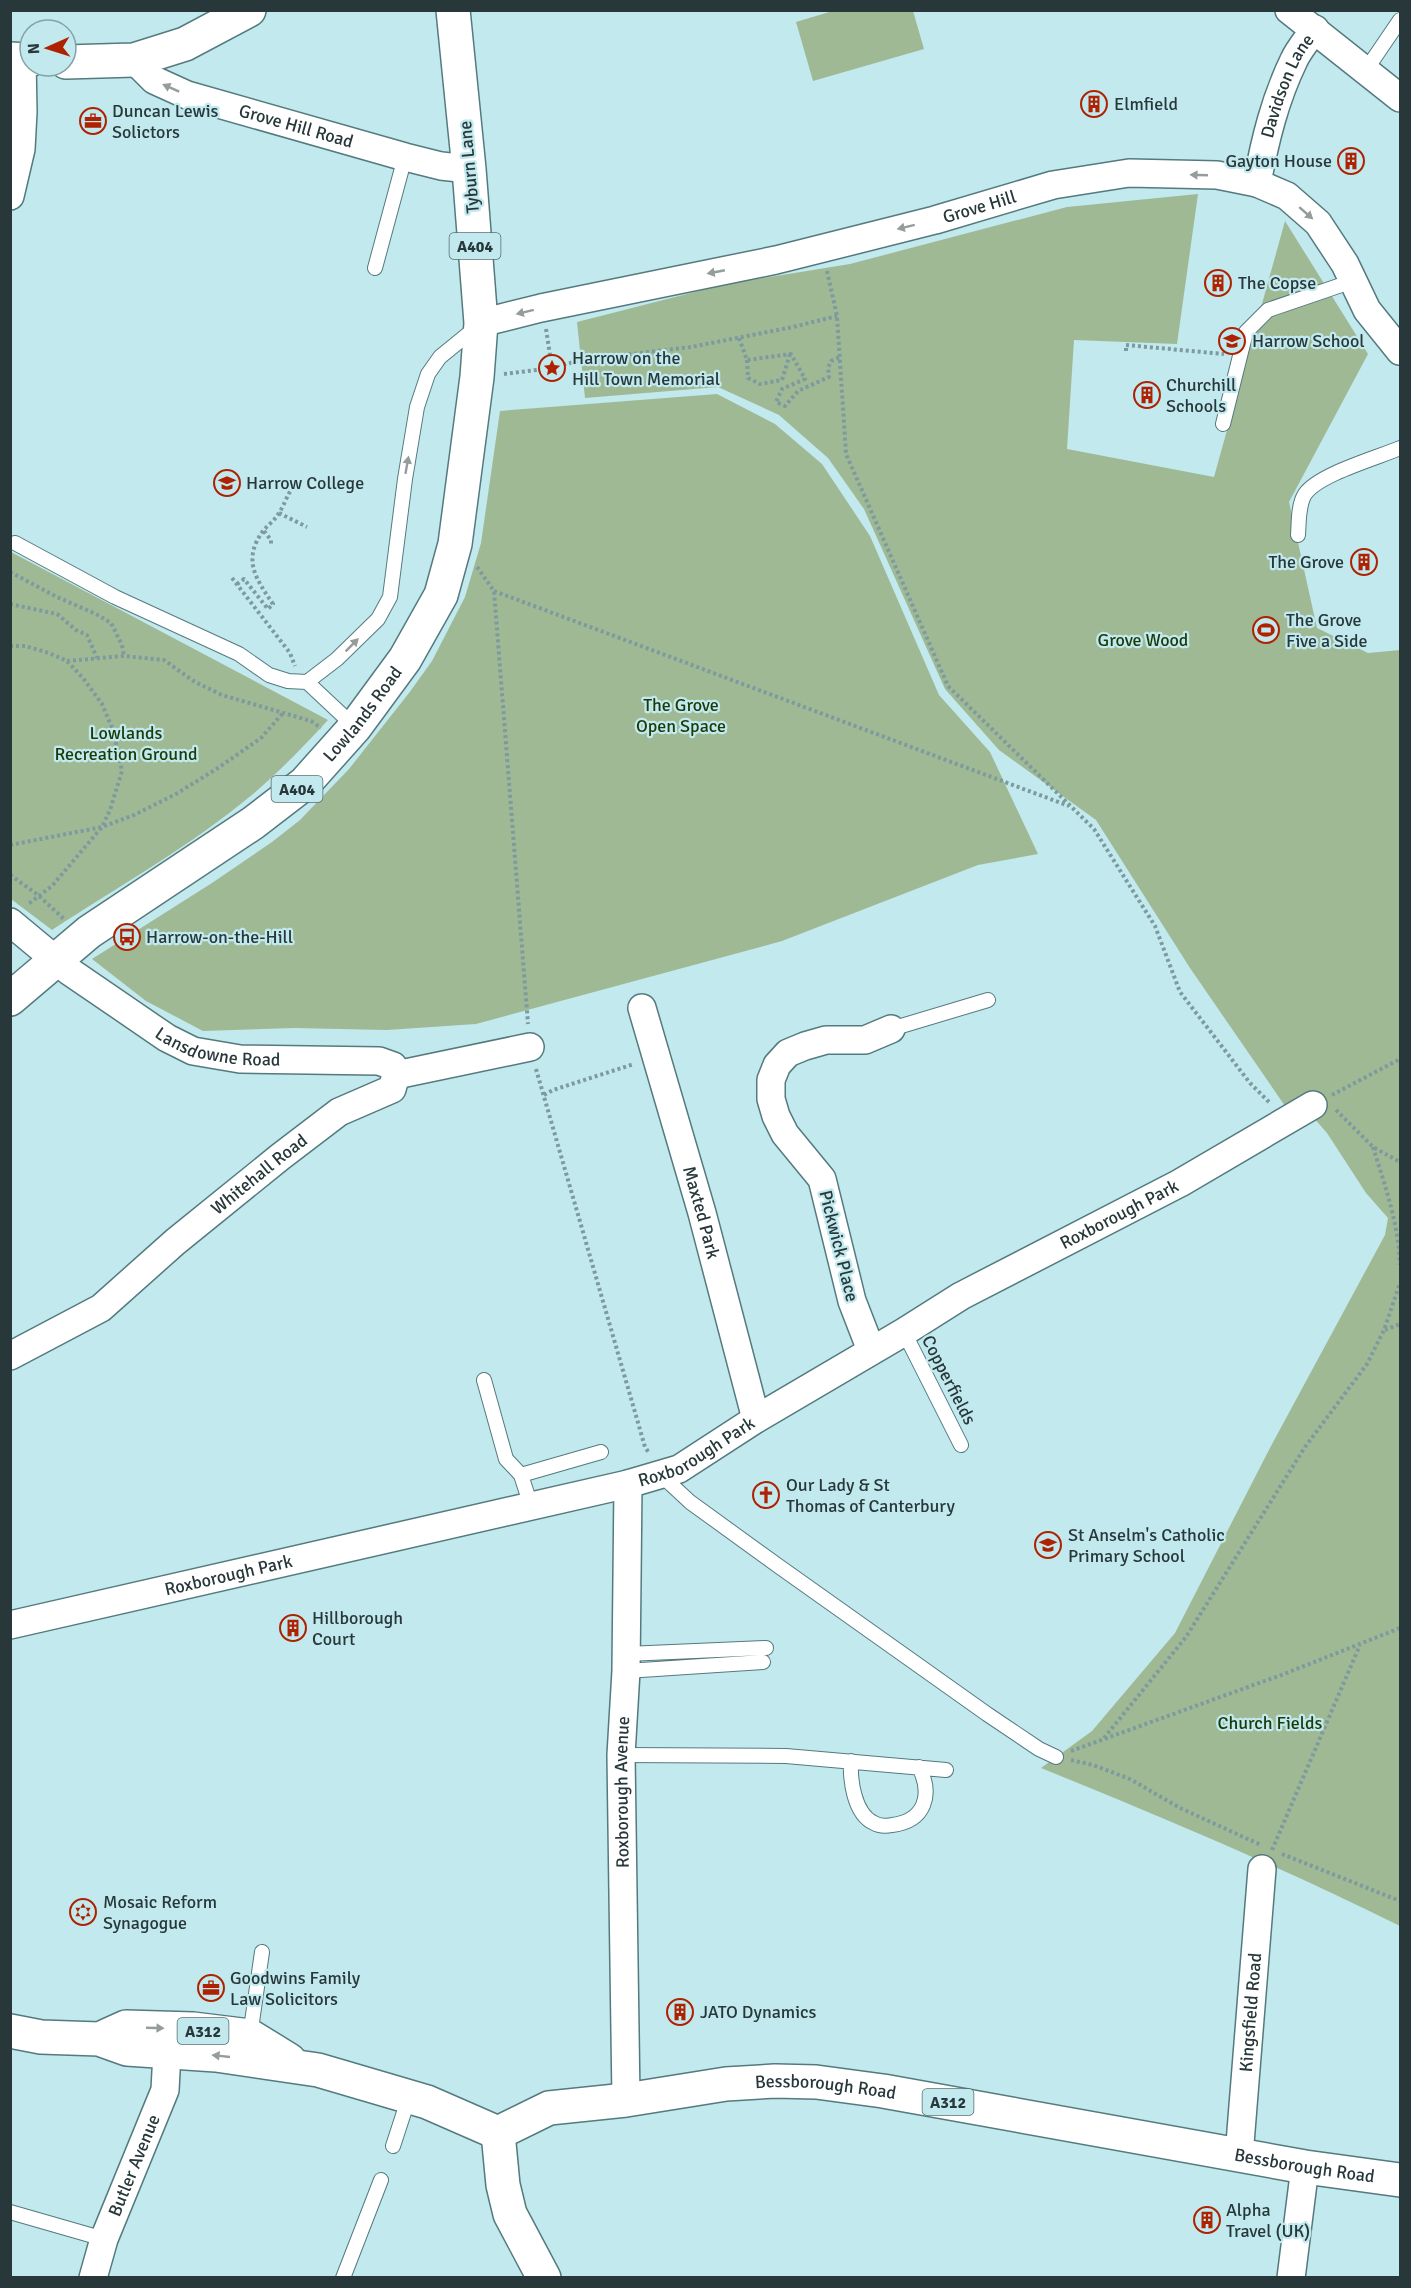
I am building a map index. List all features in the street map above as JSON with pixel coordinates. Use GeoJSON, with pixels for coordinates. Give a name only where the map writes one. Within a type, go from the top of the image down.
{"type":"FeatureCollection","features":[{"type":"Feature","properties":{"kind":"main road","name":"Tyburn Lane"},"geometry":{"type":"LineString","coordinates":[[453,10],[470,169],[481,323]]}},
{"type":"Feature","properties":{"kind":"main road"},"geometry":{"type":"LineString","coordinates":[[78,62],[134,60],[185,44],[248,11]]}},
{"type":"Feature","properties":{"kind":"main road","name":"Lowlands Road"},"geometry":{"type":"LineString","coordinates":[[10,999],[89,932],[253,823],[305,783],[348,734],[405,659],[441,595],[455,544],[477,377],[481,323]]}},
{"type":"Feature","properties":{"kind":"main road","name":"A312"},"geometry":{"type":"LineString","coordinates":[[99,2039],[126,2027],[194,2030],[250,2036],[299,2066]]}},
{"type":"Feature","properties":{"kind":"main road","name":"A312"},"geometry":{"type":"LineString","coordinates":[[10,2031],[41,2037],[99,2039],[127,2049],[216,2055],[299,2066],[353,2079],[409,2097],[498,2133]]}},
{"type":"Feature","properties":{"kind":"main road","name":"Bessborough Road"},"geometry":{"type":"LineString","coordinates":[[498,2133],[549,2108],[626,2100],[726,2085],[775,2081],[816,2082],[883,2091],[1239,2156],[1401,2180]]}},
{"type":"Feature","properties":{"kind":"main road"},"geometry":{"type":"LineString","coordinates":[[498,2133],[503,2186],[510,2214],[544,2277]]}},
{"type":"Feature","properties":{"kind":"street"},"geometry":{"type":"LineString","coordinates":[[1289,10],[1401,98]]}},
{"type":"Feature","properties":{"kind":"street","name":"Davidson Lane"},"geometry":{"type":"LineString","coordinates":[[1257,183],[1264,142],[1277,99],[1294,58],[1315,29]]}},
{"type":"Feature","properties":{"kind":"street","name":"Grove Hill Road"},"geometry":{"type":"LineString","coordinates":[[134,60],[154,80],[187,94],[405,157],[441,166],[470,169]]}},
{"type":"Feature","properties":{"kind":"street"},"geometry":{"type":"LineString","coordinates":[[10,196],[19,158],[23,112],[22,78]]}},
{"type":"Feature","properties":{"kind":"street","name":"Grove Hill"},"geometry":{"type":"LineString","coordinates":[[481,323],[551,306],[776,260],[935,220],[1053,184],[1129,172],[1217,176],[1257,183],[1287,196],[1318,223],[1345,264],[1367,310],[1401,351]]}},
{"type":"Feature","properties":{"kind":"street"},"geometry":{"type":"LineString","coordinates":[[10,922],[57,961]]}},
{"type":"Feature","properties":{"kind":"street","name":"Lansdowne Road"},"geometry":{"type":"LineString","coordinates":[[57,961],[159,1033],[193,1051],[240,1059],[379,1061],[393,1066],[396,1075]]}},
{"type":"Feature","properties":{"kind":"street","name":"Maxted Park"},"geometry":{"type":"LineString","coordinates":[[642,1008],[702,1213],[756,1419]]}},
{"type":"Feature","properties":{"kind":"street","name":"Pickwick Place"},"geometry":{"type":"LineString","coordinates":[[871,1350],[852,1301],[822,1179],[785,1134],[771,1099],[771,1080],[777,1065],[788,1053],[826,1040],[866,1040],[891,1029]]}},
{"type":"Feature","properties":{"kind":"street"},"geometry":{"type":"LineString","coordinates":[[396,1075],[530,1047]]}},
{"type":"Feature","properties":{"kind":"street","name":"Whitehall Road"},"geometry":{"type":"LineString","coordinates":[[10,1356],[101,1308],[175,1242],[280,1157],[339,1113],[392,1089],[396,1075]]}},
{"type":"Feature","properties":{"kind":"street","name":"Roxborough Park"},"geometry":{"type":"LineString","coordinates":[[10,1625],[628,1484],[679,1469],[756,1419],[961,1296],[1179,1183],[1312,1105]]}},
{"type":"Feature","properties":{"kind":"street","name":"Roxborough Avenue"},"geometry":{"type":"LineString","coordinates":[[626,2100],[621,1755],[626,1662],[628,1484]]}},
{"type":"Feature","properties":{"kind":"street","name":"Kingsfield Road"},"geometry":{"type":"LineString","coordinates":[[1239,2156],[1267,1860]]}},
{"type":"Feature","properties":{"kind":"street","name":"Butler Avenue"},"geometry":{"type":"LineString","coordinates":[[93,2277],[105,2239],[165,2090],[167,2053]]}},
{"type":"Feature","properties":{"kind":"street"},"geometry":{"type":"LineString","coordinates":[[1291,2277],[1305,2167]]}},
{"type":"Feature","properties":{"kind":"lane"},"geometry":{"type":"LineString","coordinates":[[1366,70],[1401,20]]}},
{"type":"Feature","properties":{"kind":"lane"},"geometry":{"type":"LineString","coordinates":[[375,268],[405,157]]}},
{"type":"Feature","properties":{"kind":"lane"},"geometry":{"type":"LineString","coordinates":[[1223,424],[1246,332],[1268,310],[1353,281]]}},
{"type":"Feature","properties":{"kind":"lane"},"geometry":{"type":"LineString","coordinates":[[15,543],[115,597],[239,654],[269,675],[288,681],[302,682],[338,659],[378,619],[390,597],[417,407],[428,374],[440,357],[481,323]]}},
{"type":"Feature","properties":{"kind":"lane"},"geometry":{"type":"LineString","coordinates":[[1298,534],[1300,508],[1305,493],[1322,480],[1340,471],[1401,448]]}},
{"type":"Feature","properties":{"kind":"lane"},"geometry":{"type":"LineString","coordinates":[[302,682],[348,734]]}},
{"type":"Feature","properties":{"kind":"lane"},"geometry":{"type":"LineString","coordinates":[[891,1029],[988,1000]]}},
{"type":"Feature","properties":{"kind":"lane","name":"Copperfields"},"geometry":{"type":"LineString","coordinates":[[904,1332],[961,1445]]}},
{"type":"Feature","properties":{"kind":"lane"},"geometry":{"type":"LineString","coordinates":[[484,1380],[506,1459],[521,1475],[531,1506]]}},
{"type":"Feature","properties":{"kind":"lane"},"geometry":{"type":"LineString","coordinates":[[521,1475],[601,1452]]}},
{"type":"Feature","properties":{"kind":"lane"},"geometry":{"type":"LineString","coordinates":[[661,1475],[690,1502],[777,1565],[987,1714],[1039,1749],[1056,1757]]}},
{"type":"Feature","properties":{"kind":"lane"},"geometry":{"type":"LineString","coordinates":[[626,1662],[765,1655]]}},
{"type":"Feature","properties":{"kind":"lane"},"geometry":{"type":"LineString","coordinates":[[621,1755],[786,1756],[946,1770]]}},
{"type":"Feature","properties":{"kind":"lane"},"geometry":{"type":"LineString","coordinates":[[851,1761],[851,1789],[864,1814],[873,1823],[888,1826],[904,1824],[916,1816],[923,1803],[927,1786],[919,1767]]}},
{"type":"Feature","properties":{"kind":"lane"},"geometry":{"type":"LineString","coordinates":[[250,2036],[262,1952]]}},
{"type":"Feature","properties":{"kind":"lane"},"geometry":{"type":"LineString","coordinates":[[393,2146],[409,2097]]}},
{"type":"Feature","properties":{"kind":"lane"},"geometry":{"type":"LineString","coordinates":[[343,2277],[381,2180]]}},
{"type":"Feature","properties":{"kind":"lane"},"geometry":{"type":"LineString","coordinates":[[10,2212],[105,2239]]}},
{"type":"Feature","properties":{"kind":"path"},"geometry":{"type":"LineString","coordinates":[[829,278],[837,316],[846,454],[948,686],[1094,830],[1155,926],[1180,992],[1284,1123]]}},
{"type":"Feature","properties":{"kind":"path"},"geometry":{"type":"LineString","coordinates":[[477,377],[552,368],[581,360],[691,347],[837,316]]}},
{"type":"Feature","properties":{"kind":"path"},"geometry":{"type":"LineString","coordinates":[[547,335],[552,368]]}},
{"type":"Feature","properties":{"kind":"path"},"geometry":{"type":"LineString","coordinates":[[739,338],[747,360],[748,378],[760,384],[782,380],[790,354]]}},
{"type":"Feature","properties":{"kind":"path"},"geometry":{"type":"LineString","coordinates":[[1126,351],[1126,345],[1221,353],[1239,358]]}},
{"type":"Feature","properties":{"kind":"path"},"geometry":{"type":"LineString","coordinates":[[1195,351],[1195,357]]}},
{"type":"Feature","properties":{"kind":"path"},"geometry":{"type":"LineString","coordinates":[[790,354],[805,379],[782,389],[776,402],[785,406],[798,391],[828,378],[831,361],[840,357]]}},
{"type":"Feature","properties":{"kind":"path"},"geometry":{"type":"LineString","coordinates":[[747,360],[790,354]]}},
{"type":"Feature","properties":{"kind":"path"},"geometry":{"type":"LineString","coordinates":[[796,383],[798,391]]}},
{"type":"Feature","properties":{"kind":"path"},"geometry":{"type":"LineString","coordinates":[[237,584],[244,579],[268,609],[273,604],[255,578],[253,569],[255,543],[279,513],[291,488],[303,479]]}},
{"type":"Feature","properties":{"kind":"path"},"geometry":{"type":"LineString","coordinates":[[279,513],[307,527]]}},
{"type":"Feature","properties":{"kind":"path"},"geometry":{"type":"LineString","coordinates":[[264,531],[271,540],[271,546]]}},
{"type":"Feature","properties":{"kind":"path"},"geometry":{"type":"LineString","coordinates":[[473,560],[494,591],[530,1047],[645,1447],[661,1475]]}},
{"type":"Feature","properties":{"kind":"path"},"geometry":{"type":"LineString","coordinates":[[10,572],[111,623],[122,645],[124,656]]}},
{"type":"Feature","properties":{"kind":"path"},"geometry":{"type":"LineString","coordinates":[[232,578],[290,653],[302,682]]}},
{"type":"Feature","properties":{"kind":"path"},"geometry":{"type":"LineString","coordinates":[[494,591],[1071,807]]}},
{"type":"Feature","properties":{"kind":"path"},"geometry":{"type":"LineString","coordinates":[[10,604],[57,614],[76,630],[87,635],[97,658]]}},
{"type":"Feature","properties":{"kind":"path"},"geometry":{"type":"LineString","coordinates":[[10,646],[25,646],[49,653],[67,661],[83,678],[102,704],[118,747],[122,771],[110,810],[102,827],[52,886],[38,895]]}},
{"type":"Feature","properties":{"kind":"path"},"geometry":{"type":"LineString","coordinates":[[67,661],[124,656],[164,660],[195,682],[222,695],[348,734]]}},
{"type":"Feature","properties":{"kind":"path"},"geometry":{"type":"LineString","coordinates":[[10,845],[102,827],[134,815],[176,794],[218,768],[261,738],[283,713]]}},
{"type":"Feature","properties":{"kind":"path"},"geometry":{"type":"LineString","coordinates":[[10,875],[38,895],[68,922]]}},
{"type":"Feature","properties":{"kind":"path"},"geometry":{"type":"LineString","coordinates":[[544,1095],[656,1056]]}},
{"type":"Feature","properties":{"kind":"path"},"geometry":{"type":"LineString","coordinates":[[1312,1105],[1401,1059]]}},
{"type":"Feature","properties":{"kind":"path"},"geometry":{"type":"LineString","coordinates":[[1312,1105],[1328,1104],[1341,1113],[1356,1132],[1373,1147],[1401,1162]]}},
{"type":"Feature","properties":{"kind":"path"},"geometry":{"type":"LineString","coordinates":[[1373,1147],[1400,1242],[1401,1265]]}},
{"type":"Feature","properties":{"kind":"path"},"geometry":{"type":"LineString","coordinates":[[1104,1738],[1186,1637],[1305,1447],[1366,1364],[1384,1330],[1401,1283]]}},
{"type":"Feature","properties":{"kind":"path"},"geometry":{"type":"LineString","coordinates":[[1384,1330],[1401,1324]]}},
{"type":"Feature","properties":{"kind":"path"},"geometry":{"type":"LineString","coordinates":[[1056,1757],[1401,1628]]}},
{"type":"Feature","properties":{"kind":"path"},"geometry":{"type":"LineString","coordinates":[[1267,1860],[1360,1645]]}},
{"type":"Feature","properties":{"kind":"path"},"geometry":{"type":"LineString","coordinates":[[1056,1757],[1094,1765],[1130,1779],[1267,1860],[1401,1900]]}},
{"type":"Feature","properties":{"kind":"green space"},"geometry":{"type":"Polygon","coordinates":[[[836,10],[913,11],[924,49],[813,81],[796,22],[836,10]]]}},
{"type":"Feature","properties":{"kind":"green space","name":"Grove Wood"},"geometry":{"type":"Polygon","coordinates":[[[1198,194],[1177,344],[1074,340],[1067,449],[1214,477],[1285,221],[1368,354],[1289,502],[1317,628],[1368,653],[1400,650],[1400,1926],[1222,1844],[1041,1768],[1092,1731],[1175,1633],[1271,1446],[1385,1235],[1388,1218],[1366,1193],[1327,1133],[1299,1101],[1285,1106],[1190,968],[1096,820],[999,750],[945,689],[864,509],[828,458],[779,415],[718,387],[585,398],[577,322],[726,284],[850,264],[1067,207],[1198,194]]]}},
{"type":"Feature","properties":{"kind":"green space","name":"The Grove Open Space"},"geometry":{"type":"Polygon","coordinates":[[[717,394],[775,424],[822,464],[870,536],[939,695],[990,752],[1038,854],[978,865],[782,941],[476,1024],[387,1030],[294,1028],[203,1031],[146,1001],[92,959],[212,883],[300,820],[349,769],[409,693],[432,661],[465,597],[481,543],[500,411],[717,394]]]}},
{"type":"Feature","properties":{"kind":"green space","name":"Lowlands Recreation Ground"},"geometry":{"type":"Polygon","coordinates":[[[11,552],[328,720],[273,776],[229,813],[180,848],[52,930],[11,899],[11,552]]]}},
{"type":"Feature","properties":{"kind":"place","name":"Elmfield"},"geometry":{"type":"Point","coordinates":[1094,104]}},
{"type":"Feature","properties":{"kind":"place","name":"Duncan Lewis Solictors"},"geometry":{"type":"Point","coordinates":[93,121]}},
{"type":"Feature","properties":{"kind":"place","name":"Gayton House"},"geometry":{"type":"Point","coordinates":[1351,161]}},
{"type":"Feature","properties":{"kind":"place","name":"The Copse"},"geometry":{"type":"Point","coordinates":[1218,283]}},
{"type":"Feature","properties":{"kind":"place","name":"Harrow School"},"geometry":{"type":"Point","coordinates":[1232,341]}},
{"type":"Feature","properties":{"kind":"place","name":"Harrow on the Hill Town Memorial"},"geometry":{"type":"Point","coordinates":[552,368]}},
{"type":"Feature","properties":{"kind":"place","name":"Churchill Schools"},"geometry":{"type":"Point","coordinates":[1147,395]}},
{"type":"Feature","properties":{"kind":"place","name":"Harrow College"},"geometry":{"type":"Point","coordinates":[227,483]}},
{"type":"Feature","properties":{"kind":"place","name":"The Grove"},"geometry":{"type":"Point","coordinates":[1364,562]}},
{"type":"Feature","properties":{"kind":"place","name":"The Grove Five a Side"},"geometry":{"type":"Point","coordinates":[1266,630]}},
{"type":"Feature","properties":{"kind":"place","name":"Harrow-on-the-Hill"},"geometry":{"type":"Point","coordinates":[127,937]}},
{"type":"Feature","properties":{"kind":"place","name":"Our Lady & St Thomas of Canterbury"},"geometry":{"type":"Point","coordinates":[766,1495]}},
{"type":"Feature","properties":{"kind":"place","name":"St Anselm's Catholic Primary School"},"geometry":{"type":"Point","coordinates":[1048,1545]}},
{"type":"Feature","properties":{"kind":"place","name":"Hillborough Court"},"geometry":{"type":"Point","coordinates":[293,1628]}},
{"type":"Feature","properties":{"kind":"place","name":"Mosaic Reform Synagogue"},"geometry":{"type":"Point","coordinates":[83,1912]}},
{"type":"Feature","properties":{"kind":"place","name":"Goodwins Family Law Solicitors"},"geometry":{"type":"Point","coordinates":[211,1988]}},
{"type":"Feature","properties":{"kind":"place","name":"JATO Dynamics"},"geometry":{"type":"Point","coordinates":[680,2012]}},
{"type":"Feature","properties":{"kind":"place","name":"Alpha Travel (UK)"},"geometry":{"type":"Point","coordinates":[1207,2220]}},
{"type":"Feature","properties":{"kind":"park label","name":"Church Fields"},"geometry":{"type":"Point","coordinates":[1270,1723]}}]}
